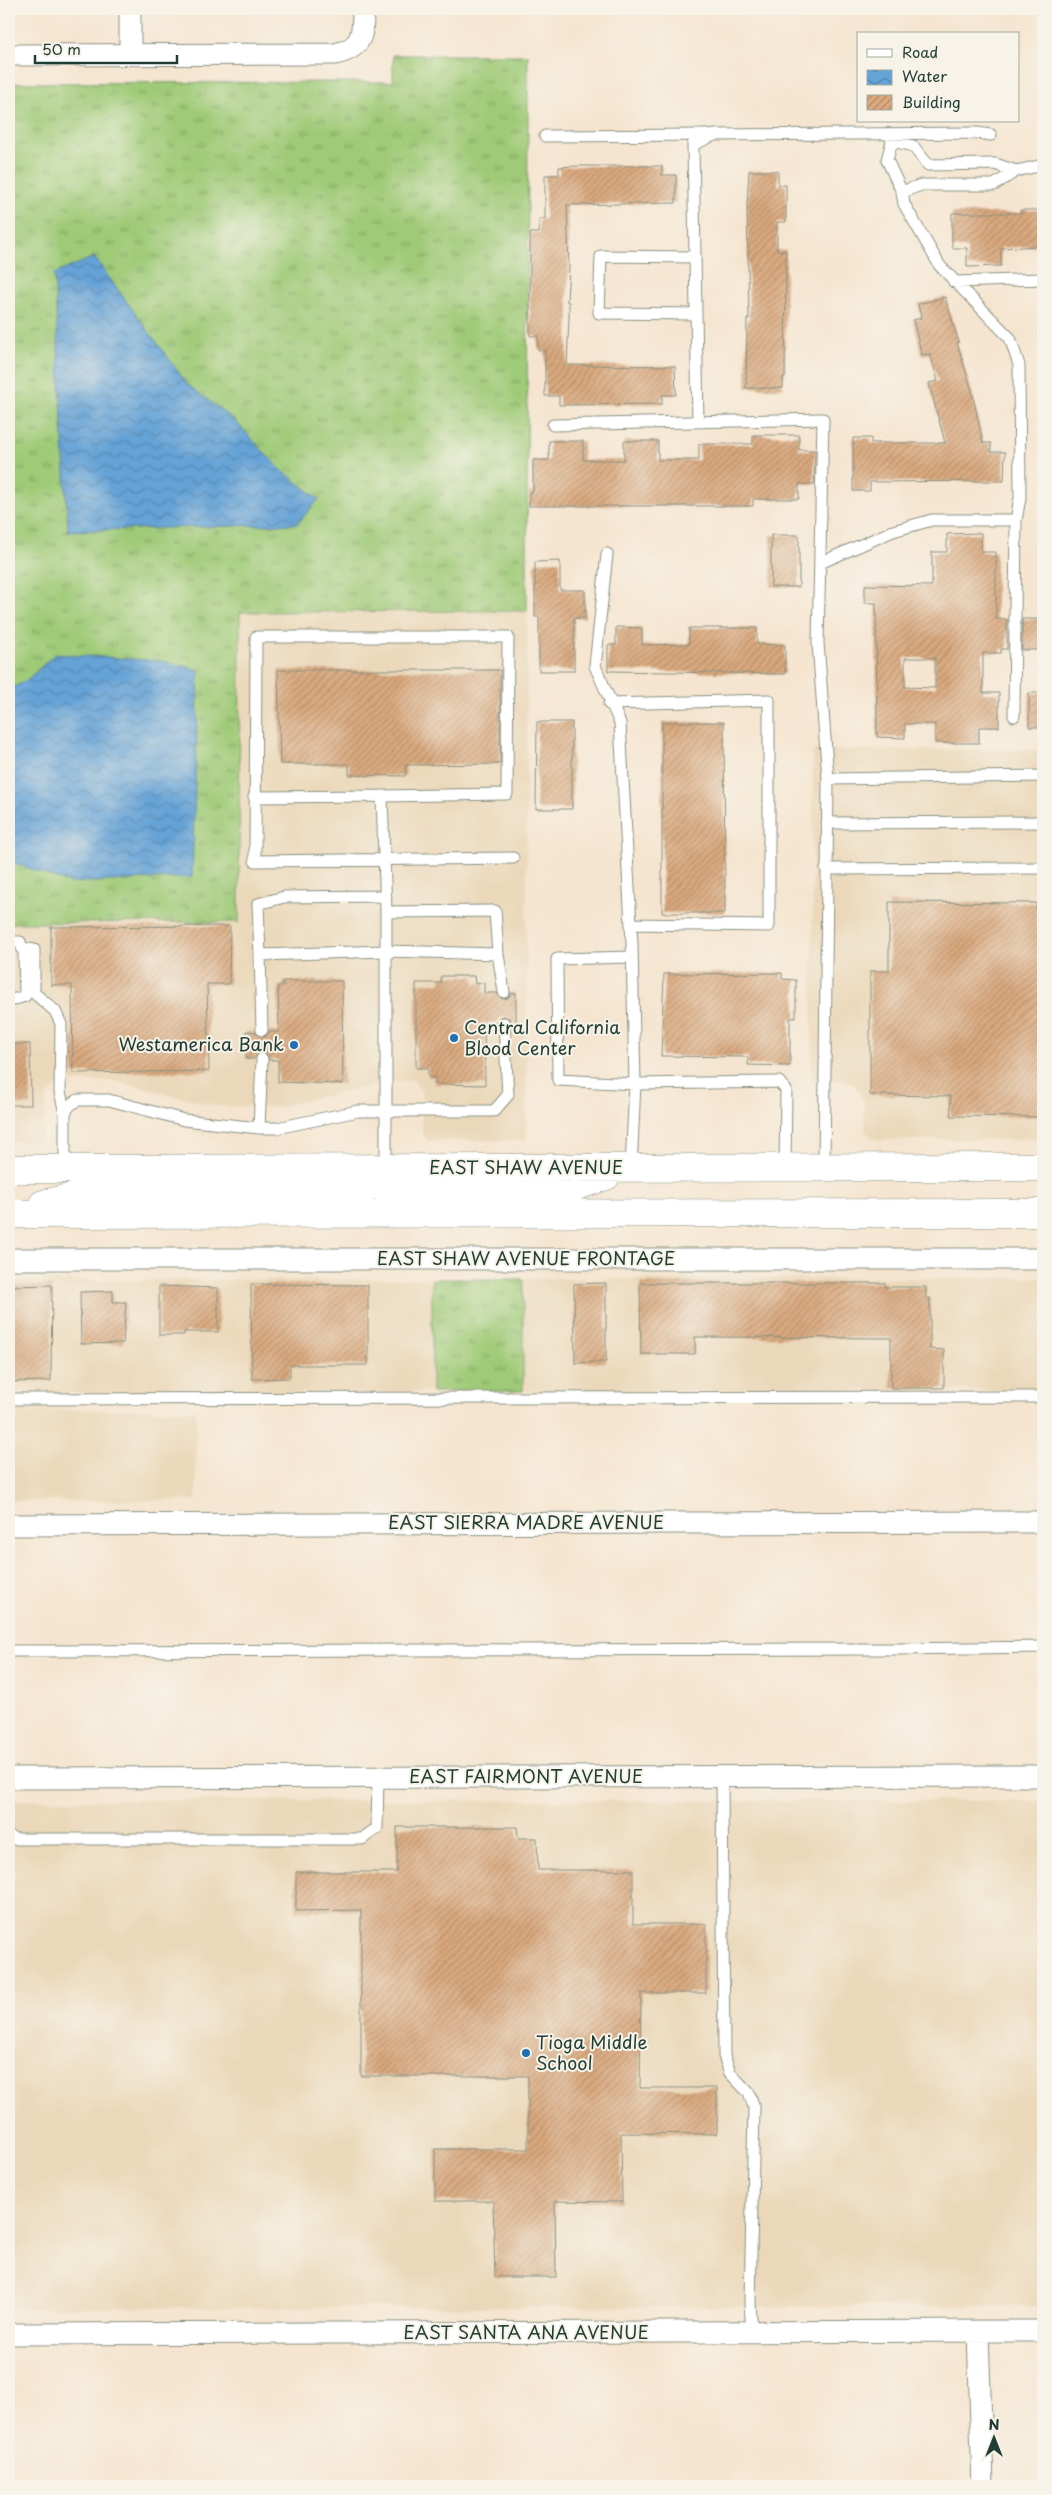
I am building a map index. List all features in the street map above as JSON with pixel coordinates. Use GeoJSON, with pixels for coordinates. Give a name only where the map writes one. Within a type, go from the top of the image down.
{"type":"FeatureCollection","features":[{"type":"Feature","properties":{"kind":"main road","name":"EAST SHAW AVENUE"},"geometry":{"type":"LineString","coordinates":[[9,1169],[1043,1167]]}},
{"type":"Feature","properties":{"kind":"main road"},"geometry":{"type":"LineString","coordinates":[[387,1213],[388,1202],[393,1193],[402,1189],[568,1189],[631,1168]]}},
{"type":"Feature","properties":{"kind":"main road"},"geometry":{"type":"LineString","coordinates":[[9,1213],[88,1193],[352,1192],[372,1186],[379,1180],[386,1169]]}},
{"type":"Feature","properties":{"kind":"main road"},"geometry":{"type":"LineString","coordinates":[[9,1213],[1043,1213]]}},
{"type":"Feature","properties":{"kind":"street"},"geometry":{"type":"LineString","coordinates":[[130,9],[130,54]]}},
{"type":"Feature","properties":{"kind":"street"},"geometry":{"type":"LineString","coordinates":[[9,55],[335,54],[354,47],[360,39],[363,30],[363,9]]}},
{"type":"Feature","properties":{"kind":"street","name":"EAST SHAW AVENUE FRONTAGE"},"geometry":{"type":"LineString","coordinates":[[9,1259],[1043,1259]]}},
{"type":"Feature","properties":{"kind":"street","name":"EAST SIERRA MADRE AVENUE"},"geometry":{"type":"LineString","coordinates":[[9,1525],[1043,1522]]}},
{"type":"Feature","properties":{"kind":"street","name":"EAST FAIRMONT AVENUE"},"geometry":{"type":"LineString","coordinates":[[9,1778],[1043,1776]]}},
{"type":"Feature","properties":{"kind":"street","name":"EAST SANTA ANA AVENUE"},"geometry":{"type":"LineString","coordinates":[[9,2334],[1043,2331]]}},
{"type":"Feature","properties":{"kind":"street"},"geometry":{"type":"LineString","coordinates":[[978,2332],[983,2486]]}},
{"type":"Feature","properties":{"kind":"lane"},"geometry":{"type":"LineString","coordinates":[[545,136],[890,137],[977,133],[990,136]]}},
{"type":"Feature","properties":{"kind":"lane"},"geometry":{"type":"LineString","coordinates":[[698,422],[693,145],[714,135]]}},
{"type":"Feature","properties":{"kind":"lane"},"geometry":{"type":"LineString","coordinates":[[890,137],[913,146],[928,165],[995,164],[1016,171]]}},
{"type":"Feature","properties":{"kind":"lane"},"geometry":{"type":"LineString","coordinates":[[890,137],[887,160],[902,192],[904,204],[940,266],[1010,338],[1019,364],[1020,498],[1016,520],[1014,716]]}},
{"type":"Feature","properties":{"kind":"lane"},"geometry":{"type":"LineString","coordinates":[[902,192],[921,185],[994,185],[1016,171],[1043,165]]}},
{"type":"Feature","properties":{"kind":"lane"},"geometry":{"type":"LineString","coordinates":[[695,257],[600,256],[599,312],[696,314]]}},
{"type":"Feature","properties":{"kind":"lane"},"geometry":{"type":"LineString","coordinates":[[954,282],[1043,280]]}},
{"type":"Feature","properties":{"kind":"lane"},"geometry":{"type":"LineString","coordinates":[[553,425],[823,419],[818,642],[828,779],[824,1168]]}},
{"type":"Feature","properties":{"kind":"lane"},"geometry":{"type":"LineString","coordinates":[[820,563],[893,531],[932,520],[1016,520]]}},
{"type":"Feature","properties":{"kind":"lane"},"geometry":{"type":"LineString","coordinates":[[607,554],[595,666],[609,704],[620,723],[632,957],[635,1084],[631,1168]]}},
{"type":"Feature","properties":{"kind":"lane"},"geometry":{"type":"LineString","coordinates":[[254,797],[507,794],[508,638],[256,637],[254,797],[255,861],[513,858]]}},
{"type":"Feature","properties":{"kind":"lane"},"geometry":{"type":"LineString","coordinates":[[609,704],[769,700],[769,926],[631,924]]}},
{"type":"Feature","properties":{"kind":"lane"},"geometry":{"type":"LineString","coordinates":[[828,779],[1043,776]]}},
{"type":"Feature","properties":{"kind":"lane"},"geometry":{"type":"LineString","coordinates":[[382,796],[386,896],[386,1169]]}},
{"type":"Feature","properties":{"kind":"lane"},"geometry":{"type":"LineString","coordinates":[[827,823],[1043,822]]}},
{"type":"Feature","properties":{"kind":"lane"},"geometry":{"type":"LineString","coordinates":[[826,869],[1043,868]]}},
{"type":"Feature","properties":{"kind":"lane"},"geometry":{"type":"LineString","coordinates":[[262,1030],[258,904],[284,897],[386,896]]}},
{"type":"Feature","properties":{"kind":"lane"},"geometry":{"type":"LineString","coordinates":[[386,912],[495,911],[498,954],[504,992]]}},
{"type":"Feature","properties":{"kind":"lane"},"geometry":{"type":"LineString","coordinates":[[9,942],[20,942],[22,948],[24,996],[9,1001]]}},
{"type":"Feature","properties":{"kind":"lane"},"geometry":{"type":"LineString","coordinates":[[22,948],[34,950],[34,993],[55,1011],[60,1024],[60,1092],[65,1113],[65,1170]]}},
{"type":"Feature","properties":{"kind":"lane"},"geometry":{"type":"LineString","coordinates":[[260,954],[386,951],[498,954]]}},
{"type":"Feature","properties":{"kind":"lane"},"geometry":{"type":"LineString","coordinates":[[632,957],[557,959],[558,1080],[635,1084],[780,1082],[786,1090],[785,1168]]}},
{"type":"Feature","properties":{"kind":"lane"},"geometry":{"type":"LineString","coordinates":[[65,1113],[70,1105],[78,1100],[109,1100],[184,1120],[259,1128],[277,1128],[358,1110],[494,1112],[508,1095],[504,1023]]}},
{"type":"Feature","properties":{"kind":"lane"},"geometry":{"type":"LineString","coordinates":[[259,1128],[262,1060]]}},
{"type":"Feature","properties":{"kind":"lane"},"geometry":{"type":"LineString","coordinates":[[9,1399],[1043,1397]]}},
{"type":"Feature","properties":{"kind":"lane"},"geometry":{"type":"LineString","coordinates":[[9,1651],[898,1649],[1043,1646]]}},
{"type":"Feature","properties":{"kind":"lane"},"geometry":{"type":"LineString","coordinates":[[722,1776],[724,2056],[730,2073],[749,2093],[754,2107],[750,2304],[752,2332]]}},
{"type":"Feature","properties":{"kind":"lane"},"geometry":{"type":"LineString","coordinates":[[9,1835],[13,1840],[362,1840],[377,1828],[378,1777]]}},
{"type":"Feature","properties":{"kind":"shaded area"},"geometry":{"type":"Polygon","coordinates":[[[527,611],[526,1140],[428,1141],[422,1134],[422,1092],[413,1080],[389,1081],[278,1107],[217,1106],[114,1081],[67,1082],[58,1084],[47,1096],[43,1134],[38,1140],[31,1142],[9,1142],[9,923],[239,922],[240,612],[527,611]]]}},
{"type":"Feature","properties":{"kind":"shaded area"},"geometry":{"type":"Polygon","coordinates":[[[813,750],[1043,750],[1043,1139],[877,1140],[870,1137],[865,1131],[864,1100],[856,1086],[842,1080],[812,1079],[813,750]]]}},
{"type":"Feature","properties":{"kind":"shaded area"},"geometry":{"type":"Polygon","coordinates":[[[1043,1278],[1043,1390],[523,1391],[523,1279],[1043,1278]]]}},
{"type":"Feature","properties":{"kind":"shaded area"},"geometry":{"type":"Polygon","coordinates":[[[432,1279],[432,1392],[9,1393],[9,1281],[432,1279]]]}},
{"type":"Feature","properties":{"kind":"shaded area"},"geometry":{"type":"Polygon","coordinates":[[[9,1410],[196,1410],[196,1500],[9,1501],[9,1410]]]}},
{"type":"Feature","properties":{"kind":"shaded area","name":"Tioga Middle School"},"geometry":{"type":"Polygon","coordinates":[[[9,1800],[1043,1801],[1043,2306],[9,2308],[9,1800]]]}},
{"type":"Feature","properties":{"kind":"green space"},"geometry":{"type":"Polygon","coordinates":[[[393,55],[528,55],[527,611],[240,612],[239,922],[9,923],[9,83],[393,82],[393,55]]]}},
{"type":"Feature","properties":{"kind":"green space"},"geometry":{"type":"Polygon","coordinates":[[[432,1279],[523,1279],[523,1391],[432,1392],[432,1279]]]}},
{"type":"Feature","properties":{"kind":"water"},"geometry":{"type":"Polygon","coordinates":[[[94,257],[188,385],[234,420],[279,468],[319,499],[297,524],[68,531],[54,274],[94,257]]]}},
{"type":"Feature","properties":{"kind":"water"},"geometry":{"type":"Polygon","coordinates":[[[55,654],[163,661],[199,670],[192,877],[69,883],[9,861],[9,690],[27,680],[55,654]]]}},
{"type":"Feature","properties":{"kind":"building"},"geometry":{"type":"Polygon","coordinates":[[[662,166],[662,175],[676,175],[676,203],[567,205],[569,267],[567,302],[569,302],[569,317],[567,365],[675,366],[676,395],[662,395],[662,404],[559,405],[559,396],[545,396],[545,350],[538,350],[538,336],[530,336],[530,233],[539,233],[539,219],[545,219],[545,175],[559,175],[559,167],[662,166]]]}},
{"type":"Feature","properties":{"kind":"building"},"geometry":{"type":"Polygon","coordinates":[[[749,171],[778,171],[778,185],[786,185],[786,222],[777,222],[777,250],[786,251],[785,377],[783,377],[783,388],[746,388],[747,319],[749,319],[747,204],[749,171]]]}},
{"type":"Feature","properties":{"kind":"building"},"geometry":{"type":"Polygon","coordinates":[[[1021,210],[1043,210],[1043,246],[1001,248],[1001,266],[967,267],[967,248],[952,248],[952,213],[1021,213],[1021,210]]]}},
{"type":"Feature","properties":{"kind":"building"},"geometry":{"type":"Polygon","coordinates":[[[945,297],[972,391],[983,443],[991,443],[991,452],[1005,452],[1004,481],[870,482],[870,491],[853,491],[853,438],[871,438],[871,443],[945,443],[929,383],[938,381],[930,354],[922,355],[913,320],[921,318],[918,304],[945,297]]]}},
{"type":"Feature","properties":{"kind":"building"},"geometry":{"type":"Polygon","coordinates":[[[753,435],[799,435],[799,450],[815,450],[814,484],[799,484],[799,499],[753,499],[753,506],[529,506],[529,492],[533,492],[533,460],[549,460],[549,441],[583,441],[583,460],[624,460],[624,441],[658,441],[658,460],[699,460],[699,444],[753,444],[753,435]]]}},
{"type":"Feature","properties":{"kind":"building"},"geometry":{"type":"Polygon","coordinates":[[[981,533],[981,552],[996,552],[996,619],[1007,619],[1007,649],[1001,649],[1001,653],[983,653],[983,693],[999,693],[999,727],[979,727],[979,743],[935,743],[935,724],[905,724],[905,738],[877,737],[876,603],[865,603],[865,585],[932,586],[932,552],[947,552],[947,534],[981,533]],[[905,658],[905,687],[935,688],[935,658],[905,658]]]}},
{"type":"Feature","properties":{"kind":"building"},"geometry":{"type":"Polygon","coordinates":[[[771,535],[799,535],[799,587],[771,587],[771,535]]]}},
{"type":"Feature","properties":{"kind":"building"},"geometry":{"type":"Polygon","coordinates":[[[560,561],[560,590],[585,590],[585,618],[574,618],[574,671],[539,671],[539,617],[535,617],[535,562],[560,561]]]}},
{"type":"Feature","properties":{"kind":"building"},"geometry":{"type":"Polygon","coordinates":[[[1022,619],[1043,619],[1043,650],[1022,650],[1022,619]]]}},
{"type":"Feature","properties":{"kind":"building"},"geometry":{"type":"Polygon","coordinates":[[[616,627],[642,628],[642,645],[689,644],[689,628],[757,628],[757,644],[785,645],[785,674],[608,671],[608,645],[616,645],[616,627]]]}},
{"type":"Feature","properties":{"kind":"building"},"geometry":{"type":"Polygon","coordinates":[[[278,670],[500,670],[500,764],[406,765],[405,776],[349,775],[349,764],[280,764],[278,670]]]}},
{"type":"Feature","properties":{"kind":"building"},"geometry":{"type":"Polygon","coordinates":[[[1029,693],[1043,693],[1043,727],[1029,727],[1029,693]]]}},
{"type":"Feature","properties":{"kind":"building"},"geometry":{"type":"Polygon","coordinates":[[[537,722],[572,722],[572,809],[536,809],[537,722]]]}},
{"type":"Feature","properties":{"kind":"building"},"geometry":{"type":"Polygon","coordinates":[[[662,722],[724,722],[725,913],[662,913],[662,722]]]}},
{"type":"Feature","properties":{"kind":"building"},"geometry":{"type":"Polygon","coordinates":[[[889,902],[1036,903],[1036,915],[1043,916],[1043,1117],[951,1116],[950,1096],[870,1095],[870,971],[889,971],[889,902]]]}},
{"type":"Feature","properties":{"kind":"building"},"geometry":{"type":"Polygon","coordinates":[[[230,926],[229,984],[207,984],[209,1071],[73,1073],[72,985],[51,985],[51,927],[230,926]]]}},
{"type":"Feature","properties":{"kind":"building"},"geometry":{"type":"Polygon","coordinates":[[[782,973],[782,979],[796,980],[796,1018],[790,1018],[790,1066],[748,1065],[748,1057],[661,1056],[664,974],[782,973]]]}},
{"type":"Feature","properties":{"kind":"building","name":"Central California Blood Center"},"geometry":{"type":"Polygon","coordinates":[[[441,976],[474,976],[475,984],[484,983],[484,993],[497,993],[502,999],[508,998],[511,993],[516,993],[516,1023],[511,1023],[510,1019],[504,1016],[500,1017],[497,1023],[484,1023],[485,1085],[434,1084],[435,1077],[428,1077],[428,1068],[416,1068],[416,983],[441,983],[441,976]]]}},
{"type":"Feature","properties":{"kind":"building","name":"Westamerica Bank"},"geometry":{"type":"Polygon","coordinates":[[[283,981],[342,981],[343,1084],[278,1082],[278,1060],[269,1060],[266,1053],[262,1052],[256,1055],[254,1059],[246,1059],[246,1031],[255,1032],[262,1037],[266,1036],[269,1032],[279,1032],[278,986],[283,986],[283,981]]]}},
{"type":"Feature","properties":{"kind":"building"},"geometry":{"type":"Polygon","coordinates":[[[9,1044],[30,1044],[31,1105],[9,1105],[9,1044]]]}},
{"type":"Feature","properties":{"kind":"building"},"geometry":{"type":"Polygon","coordinates":[[[606,1283],[606,1362],[575,1363],[574,1284],[606,1283]]]}},
{"type":"Feature","properties":{"kind":"building"},"geometry":{"type":"Polygon","coordinates":[[[640,1283],[885,1283],[885,1287],[926,1287],[926,1298],[930,1298],[930,1349],[944,1350],[944,1388],[891,1388],[891,1338],[695,1337],[695,1354],[641,1354],[640,1283]]]}},
{"type":"Feature","properties":{"kind":"building"},"geometry":{"type":"Polygon","coordinates":[[[251,1284],[368,1285],[368,1365],[290,1365],[290,1378],[252,1379],[251,1284]]]}},
{"type":"Feature","properties":{"kind":"building"},"geometry":{"type":"Polygon","coordinates":[[[52,1285],[51,1381],[9,1382],[9,1286],[52,1285]]]}},
{"type":"Feature","properties":{"kind":"building"},"geometry":{"type":"Polygon","coordinates":[[[159,1286],[218,1288],[218,1332],[184,1332],[184,1335],[159,1335],[159,1286]]]}},
{"type":"Feature","properties":{"kind":"building"},"geometry":{"type":"Polygon","coordinates":[[[113,1291],[113,1302],[126,1302],[123,1343],[81,1344],[80,1292],[113,1291]]]}},
{"type":"Feature","properties":{"kind":"building"},"geometry":{"type":"Polygon","coordinates":[[[397,1827],[517,1827],[518,1838],[537,1838],[538,1870],[633,1870],[633,1924],[706,1924],[706,1993],[641,1993],[640,2088],[717,2088],[717,2134],[621,2133],[622,2202],[555,2201],[556,2277],[495,2277],[493,2201],[435,2201],[435,2149],[528,2149],[528,2076],[361,2076],[361,1910],[296,1911],[296,1872],[397,1872],[397,1827]]]}},
{"type":"Feature","properties":{"kind":"place","name":"Central California Blood Center"},"geometry":{"type":"Point","coordinates":[454,1038]}},
{"type":"Feature","properties":{"kind":"place","name":"Westamerica Bank"},"geometry":{"type":"Point","coordinates":[294,1045]}},
{"type":"Feature","properties":{"kind":"place","name":"Tioga Middle School"},"geometry":{"type":"Point","coordinates":[526,2053]}}]}
